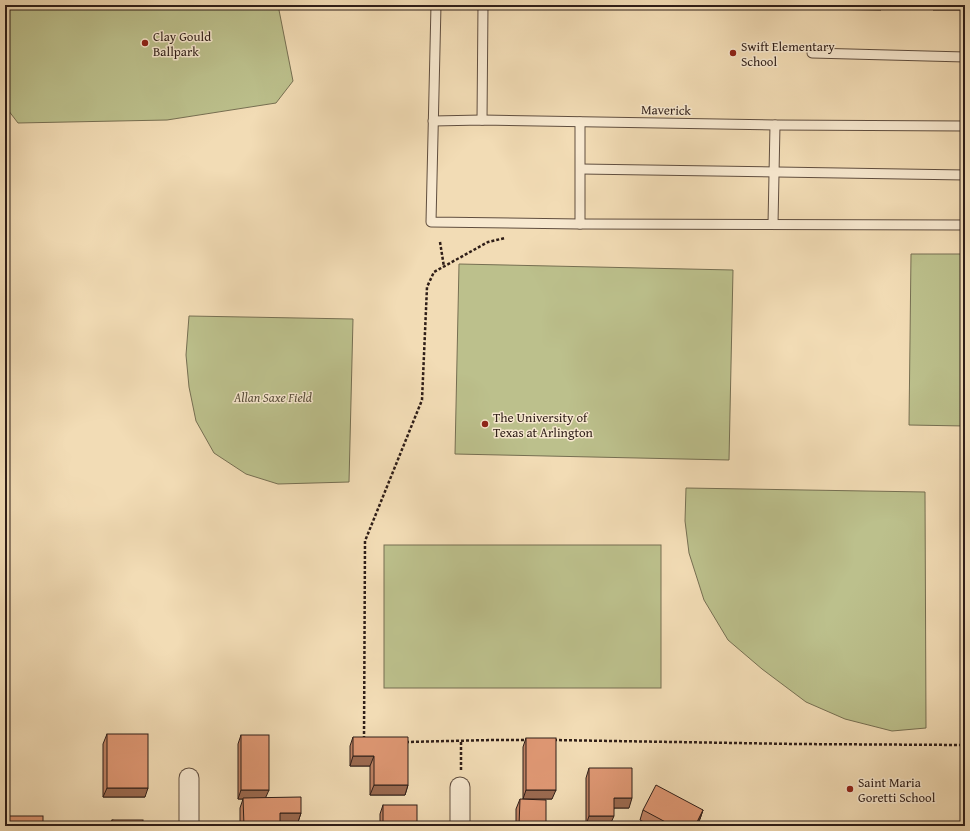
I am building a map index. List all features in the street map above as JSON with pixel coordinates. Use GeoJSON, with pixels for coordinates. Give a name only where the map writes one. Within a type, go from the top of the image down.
{"type":"FeatureCollection","features":[{"type":"Feature","properties":{"kind":"street"},"geometry":{"type":"LineString","coordinates":[[189,778],[189,826]]}},
{"type":"Feature","properties":{"kind":"street"},"geometry":{"type":"LineString","coordinates":[[460,787],[460,826]]}},
{"type":"Feature","properties":{"kind":"lane"},"geometry":{"type":"LineString","coordinates":[[436,5],[431,222],[965,226]]}},
{"type":"Feature","properties":{"kind":"lane"},"geometry":{"type":"LineString","coordinates":[[482,120],[483,5]]}},
{"type":"Feature","properties":{"kind":"lane"},"geometry":{"type":"LineString","coordinates":[[812,54],[965,57]]}},
{"type":"Feature","properties":{"kind":"lane","name":"Maverick"},"geometry":{"type":"LineString","coordinates":[[433,121],[482,120],[775,125],[965,126]]}},
{"type":"Feature","properties":{"kind":"lane"},"geometry":{"type":"LineString","coordinates":[[580,122],[580,224]]}},
{"type":"Feature","properties":{"kind":"lane"},"geometry":{"type":"LineString","coordinates":[[773,224],[775,125]]}},
{"type":"Feature","properties":{"kind":"lane"},"geometry":{"type":"LineString","coordinates":[[581,169],[965,175]]}},
{"type":"Feature","properties":{"kind":"path"},"geometry":{"type":"LineString","coordinates":[[364,743],[365,542],[422,400],[427,287],[434,272],[488,242],[510,236]]}},
{"type":"Feature","properties":{"kind":"path"},"geometry":{"type":"LineString","coordinates":[[440,242],[444,267]]}},
{"type":"Feature","properties":{"kind":"path"},"geometry":{"type":"LineString","coordinates":[[460,787],[461,740]]}},
{"type":"Feature","properties":{"kind":"path"},"geometry":{"type":"LineString","coordinates":[[402,742],[532,740]]}},
{"type":"Feature","properties":{"kind":"path"},"geometry":{"type":"LineString","coordinates":[[548,740],[965,745]]}},
{"type":"Feature","properties":{"kind":"green space","name":"Clay Gould Ballpark"},"geometry":{"type":"Polygon","coordinates":[[[5,5],[278,5],[293,81],[276,103],[167,120],[18,123],[5,106],[5,5]]]}},
{"type":"Feature","properties":{"kind":"green space"},"geometry":{"type":"Polygon","coordinates":[[[911,254],[965,254],[965,426],[909,425],[911,254]]]}},
{"type":"Feature","properties":{"kind":"green space"},"geometry":{"type":"Polygon","coordinates":[[[459,264],[733,270],[729,460],[455,454],[459,264]]]}},
{"type":"Feature","properties":{"kind":"green space","name":"Allan Saxe Field"},"geometry":{"type":"Polygon","coordinates":[[[189,316],[353,319],[349,482],[278,484],[246,474],[214,453],[196,421],[189,387],[186,355],[189,316]]]}},
{"type":"Feature","properties":{"kind":"green space"},"geometry":{"type":"Polygon","coordinates":[[[686,488],[925,492],[926,728],[892,731],[845,719],[806,702],[762,669],[728,640],[704,600],[689,553],[685,521],[686,488]]]}},
{"type":"Feature","properties":{"kind":"green space"},"geometry":{"type":"Polygon","coordinates":[[[384,545],[661,545],[661,688],[384,688],[384,545]]]}},
{"type":"Feature","properties":{"kind":"green space"},"geometry":{"type":"Polygon","coordinates":[[[965,600],[965,730],[963,730],[965,600]]]}},
{"type":"Feature","properties":{"kind":"building"},"geometry":{"type":"Polygon","coordinates":[[[107,734],[148,734],[148,788],[107,788],[107,734]]]}},
{"type":"Feature","properties":{"kind":"building"},"geometry":{"type":"Polygon","coordinates":[[[241,735],[269,735],[269,790],[241,790],[241,735]]]}},
{"type":"Feature","properties":{"kind":"building"},"geometry":{"type":"Polygon","coordinates":[[[353,737],[408,737],[408,785],[374,785],[374,756],[353,756],[353,737]]]}},
{"type":"Feature","properties":{"kind":"building"},"geometry":{"type":"Polygon","coordinates":[[[526,738],[556,738],[556,790],[526,790],[526,738]]]}},
{"type":"Feature","properties":{"kind":"building"},"geometry":{"type":"Polygon","coordinates":[[[589,768],[632,768],[632,798],[614,798],[614,816],[589,816],[589,768]]]}},
{"type":"Feature","properties":{"kind":"building"},"geometry":{"type":"Polygon","coordinates":[[[656,785],[703,810],[695,826],[673,826],[643,810],[656,785]]]}},
{"type":"Feature","properties":{"kind":"building"},"geometry":{"type":"Polygon","coordinates":[[[301,797],[301,813],[280,813],[280,826],[244,826],[243,798],[301,797]]]}},
{"type":"Feature","properties":{"kind":"building"},"geometry":{"type":"Polygon","coordinates":[[[520,799],[546,800],[546,826],[519,826],[520,799]]]}},
{"type":"Feature","properties":{"kind":"building"},"geometry":{"type":"Polygon","coordinates":[[[383,805],[417,805],[417,826],[383,826],[383,805]]]}},
{"type":"Feature","properties":{"kind":"building"},"geometry":{"type":"Polygon","coordinates":[[[5,816],[43,816],[43,826],[5,826],[5,816]]]}},
{"type":"Feature","properties":{"kind":"building"},"geometry":{"type":"Polygon","coordinates":[[[112,820],[143,820],[143,826],[112,826],[112,820]]]}},
{"type":"Feature","properties":{"kind":"place","name":"Clay Gould Ballpark"},"geometry":{"type":"Point","coordinates":[145,43]}},
{"type":"Feature","properties":{"kind":"place","name":"Swift Elementary School"},"geometry":{"type":"Point","coordinates":[733,53]}},
{"type":"Feature","properties":{"kind":"place","name":"The University of Texas at Arlington"},"geometry":{"type":"Point","coordinates":[485,424]}},
{"type":"Feature","properties":{"kind":"place","name":"Saint Maria Goretti School"},"geometry":{"type":"Point","coordinates":[850,789]}}]}
